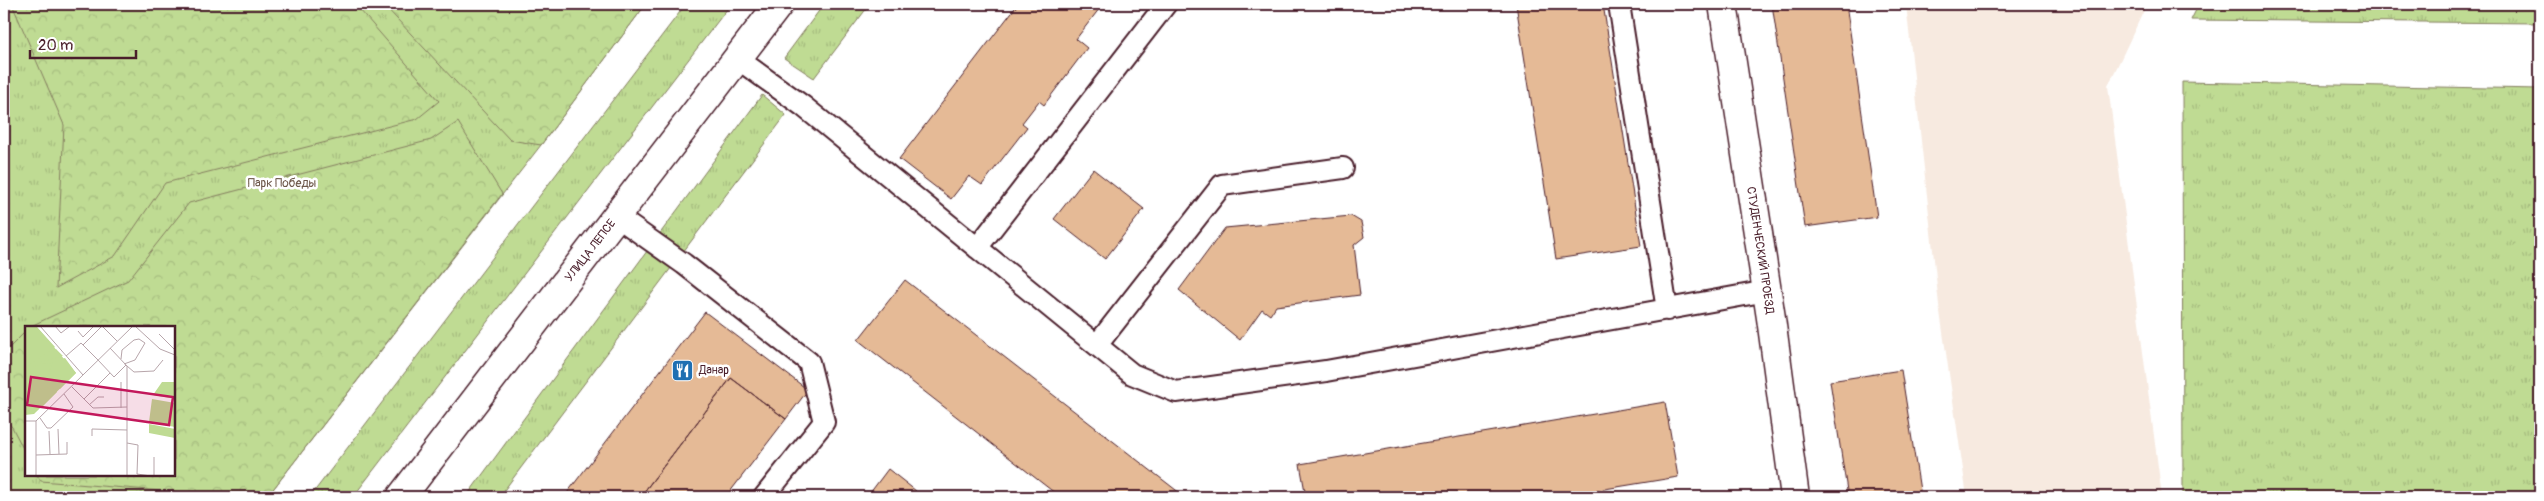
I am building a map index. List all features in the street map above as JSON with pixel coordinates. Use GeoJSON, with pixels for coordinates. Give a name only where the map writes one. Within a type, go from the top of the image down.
{"type":"FeatureCollection","features":[{"type":"Feature","properties":{"kind":"main road","name":"УЛИЦА ЛЕПСЕ"},"geometry":{"type":"LineString","coordinates":[[401,497],[780,4]]}},
{"type":"Feature","properties":{"kind":"main road","name":"СТУДЕНЧЕСКИЙ ПРОЕЗД"},"geometry":{"type":"LineString","coordinates":[[1724,4],[1767,292],[1794,497]]}},
{"type":"Feature","properties":{"kind":"lane"},"geometry":{"type":"LineString","coordinates":[[977,248],[1166,4]]}},
{"type":"Feature","properties":{"kind":"lane"},"geometry":{"type":"LineString","coordinates":[[1620,4],[1667,310]]}},
{"type":"Feature","properties":{"kind":"lane"},"geometry":{"type":"LineString","coordinates":[[738,59],[803,106],[1132,374],[1176,392],[1326,371],[1767,292]]}},
{"type":"Feature","properties":{"kind":"lane"},"geometry":{"type":"LineString","coordinates":[[1097,345],[1222,185],[1342,168]]}},
{"type":"Feature","properties":{"kind":"lane"},"geometry":{"type":"LineString","coordinates":[[616,216],[684,264],[809,362],[824,422],[764,497]]}},
{"type":"Feature","properties":{"kind":"shaded area"},"geometry":{"type":"Polygon","coordinates":[[[1906,4],[2147,4],[2108,86],[2162,497],[1967,497],[1939,305],[1906,4]]]}},
{"type":"Feature","properties":{"kind":"green space","name":"Парк Победы"},"geometry":{"type":"Polygon","coordinates":[[[4,4],[646,4],[541,145],[267,497],[4,497],[4,4]]]}},
{"type":"Feature","properties":{"kind":"green space"},"geometry":{"type":"Polygon","coordinates":[[[12,4],[340,4],[360,10],[439,101],[417,119],[165,183],[115,256],[56,288],[64,125],[12,4]]]}},
{"type":"Feature","properties":{"kind":"green space"},"geometry":{"type":"Polygon","coordinates":[[[383,4],[646,4],[541,145],[510,140],[383,4]]]}},
{"type":"Feature","properties":{"kind":"green space"},"geometry":{"type":"Polygon","coordinates":[[[686,4],[731,4],[353,497],[310,497],[686,4]]]}},
{"type":"Feature","properties":{"kind":"green space"},"geometry":{"type":"Polygon","coordinates":[[[824,4],[870,4],[814,78],[784,58],[824,4]]]}},
{"type":"Feature","properties":{"kind":"green space"},"geometry":{"type":"Polygon","coordinates":[[[2199,4],[2540,4],[2540,23],[2191,20],[2199,4]]]}},
{"type":"Feature","properties":{"kind":"green space"},"geometry":{"type":"Polygon","coordinates":[[[2182,82],[2540,89],[2540,497],[2236,497],[2183,494],[2182,82]]]}},
{"type":"Feature","properties":{"kind":"green space"},"geometry":{"type":"Polygon","coordinates":[[[762,95],[786,115],[499,497],[466,497],[762,95]]]}},
{"type":"Feature","properties":{"kind":"green space"},"geometry":{"type":"Polygon","coordinates":[[[458,122],[502,194],[267,497],[233,497],[41,481],[38,476],[175,476],[175,326],[31,326],[128,280],[189,203],[431,140],[458,122]]]}},
{"type":"Feature","properties":{"kind":"green space"},"geometry":{"type":"Polygon","coordinates":[[[25,332],[25,452],[12,427],[4,418],[4,353],[25,332]]]}},
{"type":"Feature","properties":{"kind":"building"},"geometry":{"type":"Polygon","coordinates":[[[1018,4],[1103,4],[1076,39],[1087,48],[1044,105],[1039,101],[1022,123],[1027,127],[982,185],[969,176],[951,199],[899,159],[1018,4]]]}},
{"type":"Feature","properties":{"kind":"building"},"geometry":{"type":"Polygon","coordinates":[[[1516,4],[1603,4],[1641,246],[1556,259],[1516,4]]]}},
{"type":"Feature","properties":{"kind":"building"},"geometry":{"type":"Polygon","coordinates":[[[1772,4],[1846,4],[1877,217],[1805,227],[1772,4]]]}},
{"type":"Feature","properties":{"kind":"building"},"geometry":{"type":"Polygon","coordinates":[[[1093,169],[1144,209],[1105,259],[1054,219],[1093,169]]]}},
{"type":"Feature","properties":{"kind":"building"},"geometry":{"type":"Polygon","coordinates":[[[1351,216],[1361,222],[1364,237],[1354,245],[1360,295],[1276,306],[1270,315],[1262,309],[1240,340],[1179,290],[1225,228],[1351,216]]]}},
{"type":"Feature","properties":{"kind":"building"},"geometry":{"type":"Polygon","coordinates":[[[905,280],[1185,497],[1060,497],[858,340],[905,280]]]}},
{"type":"Feature","properties":{"kind":"building"},"geometry":{"type":"Polygon","coordinates":[[[705,312],[808,390],[786,419],[731,378],[640,497],[564,497],[705,312]]]}},
{"type":"Feature","properties":{"kind":"building"},"geometry":{"type":"Polygon","coordinates":[[[1901,370],[1921,497],[1848,497],[1830,381],[1901,370]]]}},
{"type":"Feature","properties":{"kind":"building"},"geometry":{"type":"Polygon","coordinates":[[[731,378],[786,419],[726,497],[640,497],[731,378]]]}},
{"type":"Feature","properties":{"kind":"building"},"geometry":{"type":"Polygon","coordinates":[[[1665,402],[1678,477],[1556,497],[1306,497],[1300,464],[1665,402]]]}},
{"type":"Feature","properties":{"kind":"building"},"geometry":{"type":"Polygon","coordinates":[[[888,469],[916,491],[911,497],[867,497],[888,469]]]}},
{"type":"Feature","properties":{"kind":"place","name":"Данар"},"geometry":{"type":"Point","coordinates":[683,370]}}]}
